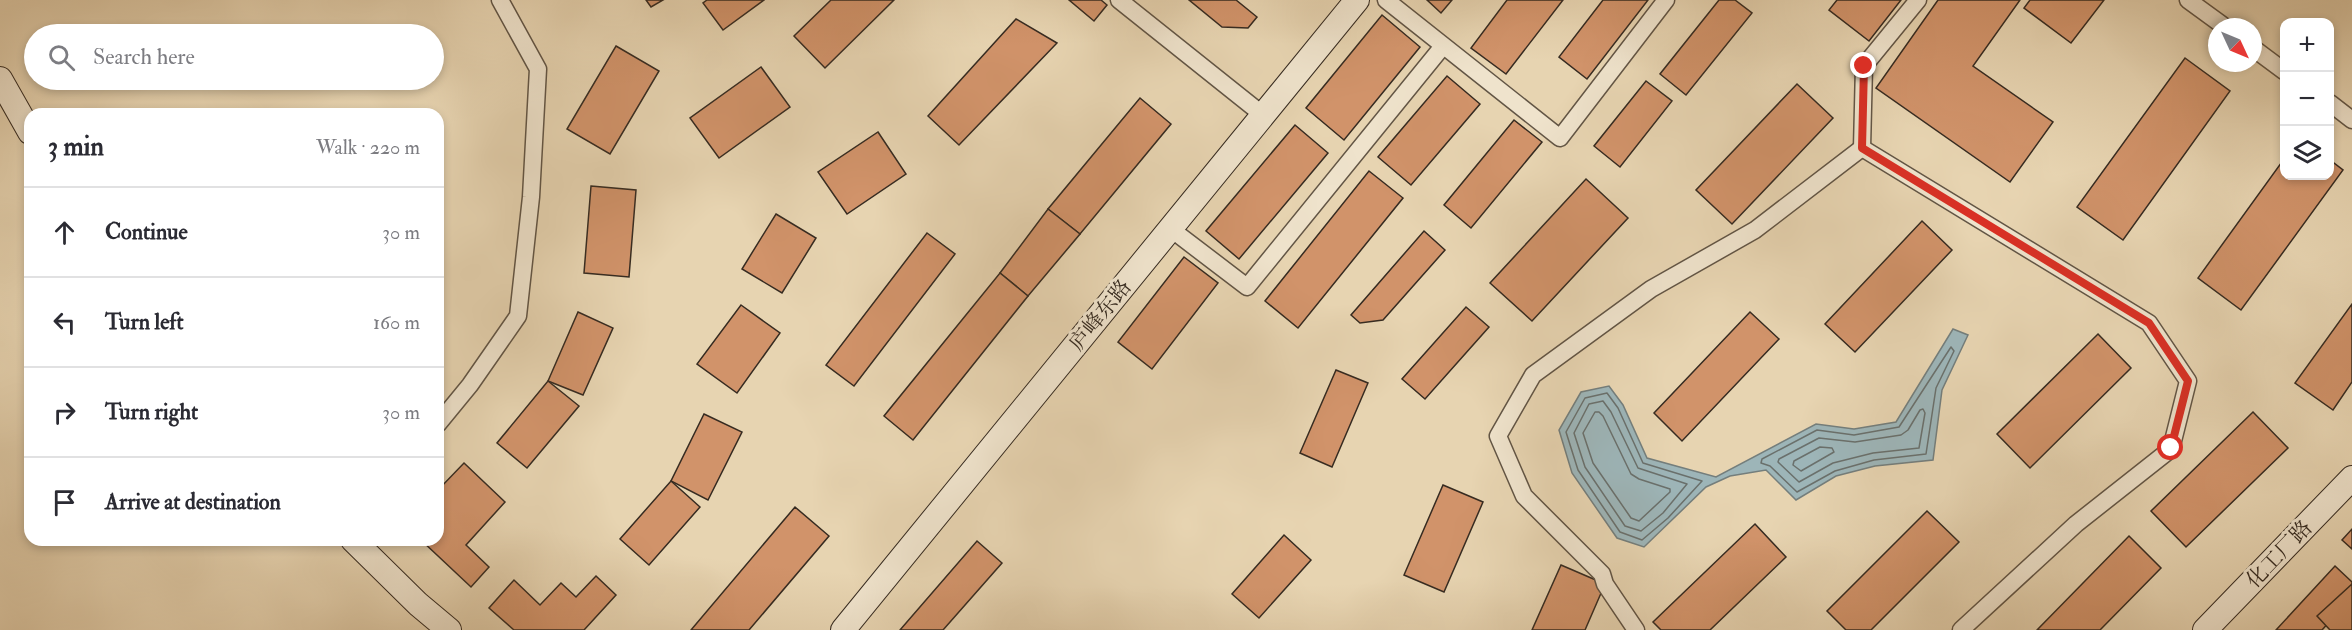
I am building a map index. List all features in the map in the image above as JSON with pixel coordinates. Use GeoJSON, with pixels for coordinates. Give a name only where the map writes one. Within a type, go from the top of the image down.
{"type":"FeatureCollection","features":[{"type":"Feature","properties":{"kind":"main road","name":"庐峰东路"},"geometry":{"type":"LineString","coordinates":[[843,630],[1358,0]]}},
{"type":"Feature","properties":{"kind":"main road"},"geometry":{"type":"LineString","coordinates":[[0,79],[24,121]]}},
{"type":"Feature","properties":{"kind":"main road","name":"化工厂路"},"geometry":{"type":"LineString","coordinates":[[2205,630],[2352,478]]}},
{"type":"Feature","properties":{"kind":"main road"},"geometry":{"type":"LineString","coordinates":[[359,546],[418,604],[449,630]]}},
{"type":"Feature","properties":{"kind":"street"},"geometry":{"type":"LineString","coordinates":[[444,417],[470,385],[518,316],[531,197],[538,69],[500,0]]}},
{"type":"Feature","properties":{"kind":"street"},"geometry":{"type":"LineString","coordinates":[[1119,0],[1263,116]]}},
{"type":"Feature","properties":{"kind":"street"},"geometry":{"type":"LineString","coordinates":[[1386,0],[1560,138],[1666,0]]}},
{"type":"Feature","properties":{"kind":"street"},"geometry":{"type":"LineString","coordinates":[[1862,148],[1864,66],[1918,0]]}},
{"type":"Feature","properties":{"kind":"street"},"geometry":{"type":"LineString","coordinates":[[2188,0],[2213,18]]}},
{"type":"Feature","properties":{"kind":"street"},"geometry":{"type":"LineString","coordinates":[[1171,229],[1247,287],[1443,46]]}},
{"type":"Feature","properties":{"kind":"street"},"geometry":{"type":"LineString","coordinates":[[2262,54],[2280,67]]}},
{"type":"Feature","properties":{"kind":"street"},"geometry":{"type":"LineString","coordinates":[[2334,106],[2352,120]]}},
{"type":"Feature","properties":{"kind":"street"},"geometry":{"type":"LineString","coordinates":[[1862,148],[2149,323],[2188,381],[2171,448],[2076,524],[1965,629]]}},
{"type":"Feature","properties":{"kind":"street"},"geometry":{"type":"LineString","coordinates":[[1636,630],[1605,585],[1602,574],[1524,496],[1498,436],[1533,375],[1651,289],[1755,230],[1862,148]]}},
{"type":"Feature","properties":{"kind":"water"},"geometry":{"type":"Polygon","coordinates":[[[1953,329],[1968,335],[1942,390],[1933,460],[1875,466],[1836,476],[1796,500],[1766,470],[1730,476],[1706,487],[1644,547],[1617,538],[1572,473],[1559,430],[1581,392],[1609,386],[1623,405],[1647,458],[1716,477],[1816,424],[1854,429],[1896,422],[1953,329]]]}},
{"type":"Feature","properties":{"kind":"building"},"geometry":{"type":"Polygon","coordinates":[[[646,0],[663,0],[651,7],[646,0]]]}},
{"type":"Feature","properties":{"kind":"building"},"geometry":{"type":"Polygon","coordinates":[[[707,0],[764,0],[723,30],[703,3],[707,0]]]}},
{"type":"Feature","properties":{"kind":"building"},"geometry":{"type":"Polygon","coordinates":[[[831,0],[894,0],[825,68],[794,36],[831,0]]]}},
{"type":"Feature","properties":{"kind":"building"},"geometry":{"type":"Polygon","coordinates":[[[1069,0],[1101,0],[1107,5],[1094,21],[1069,0]]]}},
{"type":"Feature","properties":{"kind":"building"},"geometry":{"type":"Polygon","coordinates":[[[1189,0],[1236,0],[1257,17],[1248,28],[1222,27],[1189,0]]]}},
{"type":"Feature","properties":{"kind":"building"},"geometry":{"type":"Polygon","coordinates":[[[1427,0],[1452,0],[1441,13],[1427,0]]]}},
{"type":"Feature","properties":{"kind":"building"},"geometry":{"type":"Polygon","coordinates":[[[1507,0],[1563,0],[1506,74],[1471,48],[1507,0]]]}},
{"type":"Feature","properties":{"kind":"building"},"geometry":{"type":"Polygon","coordinates":[[[1603,0],[1648,0],[1587,79],[1559,57],[1603,0]]]}},
{"type":"Feature","properties":{"kind":"building"},"geometry":{"type":"Polygon","coordinates":[[[1719,0],[1735,0],[1752,13],[1686,95],[1660,74],[1719,0]]]}},
{"type":"Feature","properties":{"kind":"building"},"geometry":{"type":"Polygon","coordinates":[[[1837,0],[1901,0],[1869,41],[1829,10],[1837,0]]]}},
{"type":"Feature","properties":{"kind":"building"},"geometry":{"type":"Polygon","coordinates":[[[1938,0],[2020,0],[1973,66],[2053,122],[2010,182],[1876,88],[1938,0]]]}},
{"type":"Feature","properties":{"kind":"building"},"geometry":{"type":"Polygon","coordinates":[[[2030,0],[2104,0],[2071,43],[2024,8],[2030,0]]]}},
{"type":"Feature","properties":{"kind":"building"},"geometry":{"type":"Polygon","coordinates":[[[1382,15],[1420,47],[1344,140],[1306,108],[1382,15]]]}},
{"type":"Feature","properties":{"kind":"building"},"geometry":{"type":"Polygon","coordinates":[[[1016,19],[1057,43],[959,145],[928,116],[1016,19]]]}},
{"type":"Feature","properties":{"kind":"building"},"geometry":{"type":"Polygon","coordinates":[[[616,46],[659,71],[610,154],[567,129],[616,46]]]}},
{"type":"Feature","properties":{"kind":"building"},"geometry":{"type":"Polygon","coordinates":[[[2185,58],[2230,91],[2123,240],[2077,207],[2185,58]]]}},
{"type":"Feature","properties":{"kind":"building"},"geometry":{"type":"Polygon","coordinates":[[[761,67],[790,107],[719,158],[690,118],[761,67]]]}},
{"type":"Feature","properties":{"kind":"building"},"geometry":{"type":"Polygon","coordinates":[[[1447,76],[1480,104],[1411,185],[1378,157],[1447,76]]]}},
{"type":"Feature","properties":{"kind":"building"},"geometry":{"type":"Polygon","coordinates":[[[1646,81],[1672,101],[1620,167],[1594,146],[1646,81]]]}},
{"type":"Feature","properties":{"kind":"building"},"geometry":{"type":"Polygon","coordinates":[[[1797,84],[1833,118],[1732,224],[1696,190],[1797,84]]]}},
{"type":"Feature","properties":{"kind":"building"},"geometry":{"type":"Polygon","coordinates":[[[1140,98],[1171,124],[1080,234],[1048,209],[1140,98]]]}},
{"type":"Feature","properties":{"kind":"building"},"geometry":{"type":"Polygon","coordinates":[[[1514,120],[1542,142],[1471,228],[1444,205],[1514,120]]]}},
{"type":"Feature","properties":{"kind":"building"},"geometry":{"type":"Polygon","coordinates":[[[1295,125],[1328,153],[1239,259],[1206,231],[1295,125]]]}},
{"type":"Feature","properties":{"kind":"building"},"geometry":{"type":"Polygon","coordinates":[[[878,132],[906,174],[847,214],[818,172],[878,132]]]}},
{"type":"Feature","properties":{"kind":"building"},"geometry":{"type":"Polygon","coordinates":[[[2334,163],[2343,170],[2241,310],[2198,278],[2280,165],[2280,180],[2334,180],[2334,163]]]}},
{"type":"Feature","properties":{"kind":"building"},"geometry":{"type":"Polygon","coordinates":[[[1369,171],[1403,198],[1298,328],[1265,301],[1369,171]]]}},
{"type":"Feature","properties":{"kind":"building"},"geometry":{"type":"Polygon","coordinates":[[[1586,179],[1628,218],[1532,321],[1490,283],[1586,179]]]}},
{"type":"Feature","properties":{"kind":"building"},"geometry":{"type":"Polygon","coordinates":[[[591,186],[636,190],[629,277],[584,273],[591,186]]]}},
{"type":"Feature","properties":{"kind":"building"},"geometry":{"type":"Polygon","coordinates":[[[1048,209],[1080,234],[1028,296],[1000,273],[1048,209]]]}},
{"type":"Feature","properties":{"kind":"building"},"geometry":{"type":"Polygon","coordinates":[[[776,214],[816,238],[782,293],[742,269],[776,214]]]}},
{"type":"Feature","properties":{"kind":"building"},"geometry":{"type":"Polygon","coordinates":[[[1922,221],[1952,250],[1855,352],[1825,324],[1922,221]]]}},
{"type":"Feature","properties":{"kind":"building"},"geometry":{"type":"Polygon","coordinates":[[[1424,231],[1445,250],[1383,320],[1360,323],[1351,315],[1424,231]]]}},
{"type":"Feature","properties":{"kind":"building"},"geometry":{"type":"Polygon","coordinates":[[[927,233],[955,254],[854,386],[826,365],[927,233]]]}},
{"type":"Feature","properties":{"kind":"building"},"geometry":{"type":"Polygon","coordinates":[[[1184,257],[1218,283],[1152,369],[1118,342],[1184,257]]]}},
{"type":"Feature","properties":{"kind":"building"},"geometry":{"type":"Polygon","coordinates":[[[1000,273],[1028,296],[913,440],[884,416],[1000,273]]]}},
{"type":"Feature","properties":{"kind":"building"},"geometry":{"type":"Polygon","coordinates":[[[2352,304],[2352,382],[2333,410],[2295,383],[2352,304]]]}},
{"type":"Feature","properties":{"kind":"building"},"geometry":{"type":"Polygon","coordinates":[[[741,305],[780,333],[737,393],[697,364],[741,305]]]}},
{"type":"Feature","properties":{"kind":"building"},"geometry":{"type":"Polygon","coordinates":[[[1466,307],[1489,327],[1425,399],[1402,379],[1466,307]]]}},
{"type":"Feature","properties":{"kind":"building"},"geometry":{"type":"Polygon","coordinates":[[[578,312],[613,328],[583,395],[548,381],[578,312]]]}},
{"type":"Feature","properties":{"kind":"building"},"geometry":{"type":"Polygon","coordinates":[[[1750,312],[1779,339],[1682,441],[1654,413],[1750,312]]]}},
{"type":"Feature","properties":{"kind":"building"},"geometry":{"type":"Polygon","coordinates":[[[2098,334],[2131,368],[2030,468],[1997,434],[2098,334]]]}},
{"type":"Feature","properties":{"kind":"building"},"geometry":{"type":"Polygon","coordinates":[[[1336,370],[1368,383],[1332,467],[1300,453],[1336,370]]]}},
{"type":"Feature","properties":{"kind":"building"},"geometry":{"type":"Polygon","coordinates":[[[548,381],[579,406],[527,468],[497,443],[548,381]]]}},
{"type":"Feature","properties":{"kind":"building"},"geometry":{"type":"Polygon","coordinates":[[[2253,412],[2288,448],[2186,547],[2151,511],[2253,412]]]}},
{"type":"Feature","properties":{"kind":"building"},"geometry":{"type":"Polygon","coordinates":[[[704,414],[742,432],[708,500],[671,481],[704,414]]]}},
{"type":"Feature","properties":{"kind":"building"},"geometry":{"type":"Polygon","coordinates":[[[464,463],[505,502],[466,545],[489,567],[471,587],[427,546],[444,546],[444,484],[464,463]]]}},
{"type":"Feature","properties":{"kind":"building"},"geometry":{"type":"Polygon","coordinates":[[[671,481],[700,507],[649,565],[620,539],[671,481]]]}},
{"type":"Feature","properties":{"kind":"building"},"geometry":{"type":"Polygon","coordinates":[[[1443,485],[1483,502],[1444,592],[1404,575],[1443,485]]]}},
{"type":"Feature","properties":{"kind":"building"},"geometry":{"type":"Polygon","coordinates":[[[795,507],[829,536],[749,630],[691,630],[795,507]]]}},
{"type":"Feature","properties":{"kind":"building"},"geometry":{"type":"Polygon","coordinates":[[[1927,511],[1959,542],[1871,630],[1846,630],[1827,611],[1927,511]]]}},
{"type":"Feature","properties":{"kind":"building"},"geometry":{"type":"Polygon","coordinates":[[[1755,524],[1786,557],[1710,630],[1661,630],[1653,622],[1755,524]]]}},
{"type":"Feature","properties":{"kind":"building"},"geometry":{"type":"Polygon","coordinates":[[[2352,529],[2352,549],[2342,540],[2352,529]]]}},
{"type":"Feature","properties":{"kind":"building"},"geometry":{"type":"Polygon","coordinates":[[[1284,535],[1311,560],[1259,618],[1232,594],[1284,535]]]}},
{"type":"Feature","properties":{"kind":"building"},"geometry":{"type":"Polygon","coordinates":[[[2129,536],[2161,568],[2100,630],[2037,630],[2129,536]]]}},
{"type":"Feature","properties":{"kind":"building"},"geometry":{"type":"Polygon","coordinates":[[[977,541],[1002,563],[943,630],[900,630],[977,541]]]}},
{"type":"Feature","properties":{"kind":"building"},"geometry":{"type":"Polygon","coordinates":[[[1561,565],[1605,584],[1585,630],[1532,630],[1561,565]]]}},
{"type":"Feature","properties":{"kind":"building"},"geometry":{"type":"Polygon","coordinates":[[[2335,566],[2352,582],[2352,597],[2322,630],[2276,630],[2335,566]]]}},
{"type":"Feature","properties":{"kind":"building"},"geometry":{"type":"Polygon","coordinates":[[[596,576],[616,595],[584,630],[514,630],[489,608],[514,580],[540,605],[561,583],[576,597],[596,576]]]}},
{"type":"Feature","properties":{"kind":"building"},"geometry":{"type":"Polygon","coordinates":[[[2352,584],[2352,630],[2330,630],[2317,616],[2352,584]]]}},
{"type":"Feature","properties":{"kind":"route"},"geometry":{"type":"LineString","coordinates":[[1864,66],[1862,148],[2149,323],[2188,381],[2171,448]]}}]}
